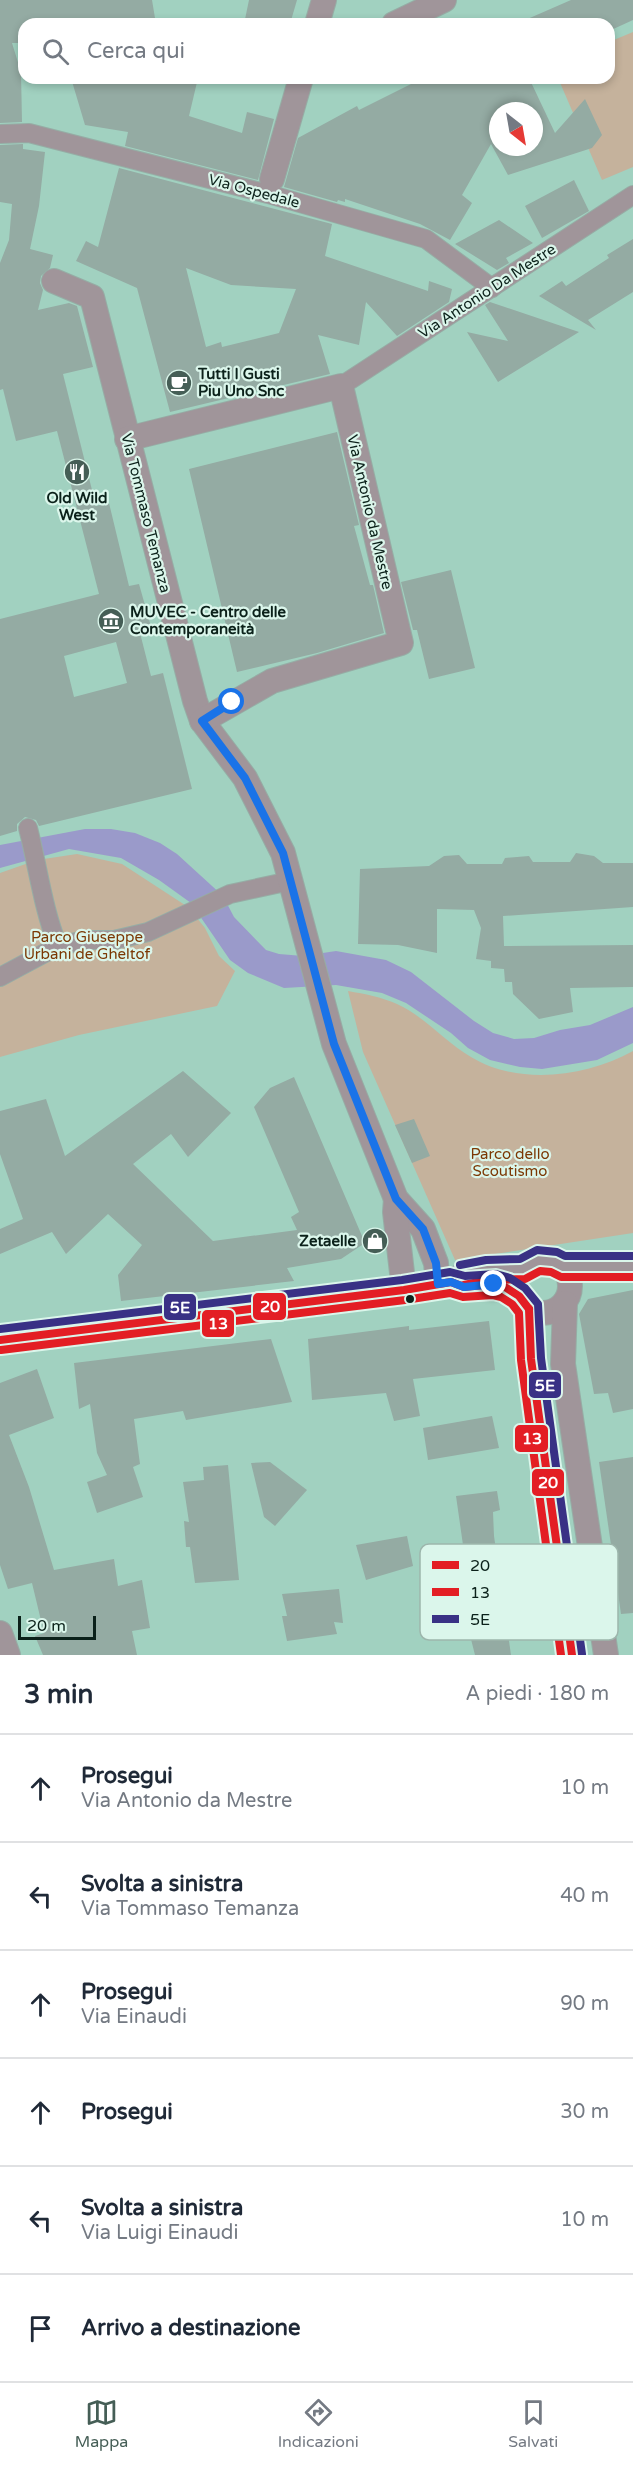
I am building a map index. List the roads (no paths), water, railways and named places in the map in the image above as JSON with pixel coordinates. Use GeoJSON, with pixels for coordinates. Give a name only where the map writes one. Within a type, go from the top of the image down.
{"type":"FeatureCollection","features":[{"type":"Feature","properties":{"kind":"street"},"geometry":{"type":"LineString","coordinates":[[319,18],[324,0]]}},
{"type":"Feature","properties":{"kind":"street"},"geometry":{"type":"LineString","coordinates":[[406,18],[444,0]]}},
{"type":"Feature","properties":{"kind":"street"},"geometry":{"type":"LineString","coordinates":[[270,186],[299,84]]}},
{"type":"Feature","properties":{"kind":"street","name":"Via Ospedale"},"geometry":{"type":"LineString","coordinates":[[0,134],[29,133],[270,186],[426,239],[492,288]]}},
{"type":"Feature","properties":{"kind":"street","name":"Via Antonio Da Mestre"},"geometry":{"type":"LineString","coordinates":[[341,386],[633,195]]}},
{"type":"Feature","properties":{"kind":"street","name":"Via Tommaso Temanza"},"geometry":{"type":"LineString","coordinates":[[54,281],[92,297],[195,701],[202,721],[245,778],[283,853],[328,1024],[396,1199]]}},
{"type":"Feature","properties":{"kind":"street"},"geometry":{"type":"LineString","coordinates":[[127,439],[341,386]]}},
{"type":"Feature","properties":{"kind":"street","name":"Via Antonio da Mestre"},"geometry":{"type":"LineString","coordinates":[[202,721],[272,681],[401,643],[341,386]]}},
{"type":"Feature","properties":{"kind":"street"},"geometry":{"type":"LineString","coordinates":[[28,828],[41,879],[47,915],[58,946]]}},
{"type":"Feature","properties":{"kind":"street"},"geometry":{"type":"LineString","coordinates":[[0,977],[58,946],[84,940],[114,940],[148,932],[230,894],[290,881]]}},
{"type":"Feature","properties":{"kind":"street"},"geometry":{"type":"LineString","coordinates":[[396,1199],[423,1229],[444,1283]]}},
{"type":"Feature","properties":{"kind":"street"},"geometry":{"type":"LineString","coordinates":[[396,1199],[395,1212],[404,1290]]}},
{"type":"Feature","properties":{"kind":"street"},"geometry":{"type":"LineString","coordinates":[[0,1340],[404,1290],[444,1283],[463,1275],[487,1270],[523,1269],[538,1260],[555,1262],[562,1267],[570,1285],[565,1303],[563,1364],[590,1544]]}},
{"type":"Feature","properties":{"kind":"street"},"geometry":{"type":"LineString","coordinates":[[562,1267],[633,1266]]}},
{"type":"Feature","properties":{"kind":"street"},"geometry":{"type":"LineString","coordinates":[[523,1269],[517,1282],[524,1302],[557,1544]]}},
{"type":"Feature","properties":{"kind":"street"},"geometry":{"type":"LineString","coordinates":[[444,1283],[464,1287],[500,1285],[544,1313],[559,1308],[565,1303]]}},
{"type":"Feature","properties":{"kind":"street"},"geometry":{"type":"LineString","coordinates":[[0,1634],[8,1655]]}},
{"type":"Feature","properties":{"kind":"street"},"geometry":{"type":"LineString","coordinates":[[570,1640],[572,1655]]}},
{"type":"Feature","properties":{"kind":"street"},"geometry":{"type":"LineString","coordinates":[[604,1640],[606,1655]]}},
{"type":"Feature","properties":{"kind":"water"},"geometry":{"type":"Polygon","coordinates":[[[85,829],[111,829],[135,833],[160,843],[177,854],[223,896],[234,917],[266,950],[279,954],[303,956],[336,951],[386,960],[411,972],[493,1033],[514,1039],[534,1038],[560,1030],[590,1025],[633,1007],[633,1043],[597,1060],[542,1069],[490,1060],[468,1048],[451,1033],[406,1003],[382,993],[336,985],[284,988],[248,973],[230,960],[191,903],[159,880],[121,858],[69,849],[0,868],[0,845],[85,829]]]}},
{"type":"Feature","properties":{"kind":"place","name":"Tutti I Gusti Piu Uno Snc"},"geometry":{"type":"Point","coordinates":[179,383]}},
{"type":"Feature","properties":{"kind":"place","name":"Old Wild West"},"geometry":{"type":"Point","coordinates":[77,472]}},
{"type":"Feature","properties":{"kind":"place","name":"MUVEC - Centro delle Contemporaneità"},"geometry":{"type":"Point","coordinates":[111,621]}},
{"type":"Feature","properties":{"kind":"place","name":"Zetaelle"},"geometry":{"type":"Point","coordinates":[375,1241]}},
{"type":"Feature","properties":{"kind":"park label","name":"Parco Giuseppe Urbani de Gheltof"},"geometry":{"type":"Point","coordinates":[87,946]}},
{"type":"Feature","properties":{"kind":"park label","name":"Parco dello Scoutismo"},"geometry":{"type":"Point","coordinates":[510,1162]}}]}
